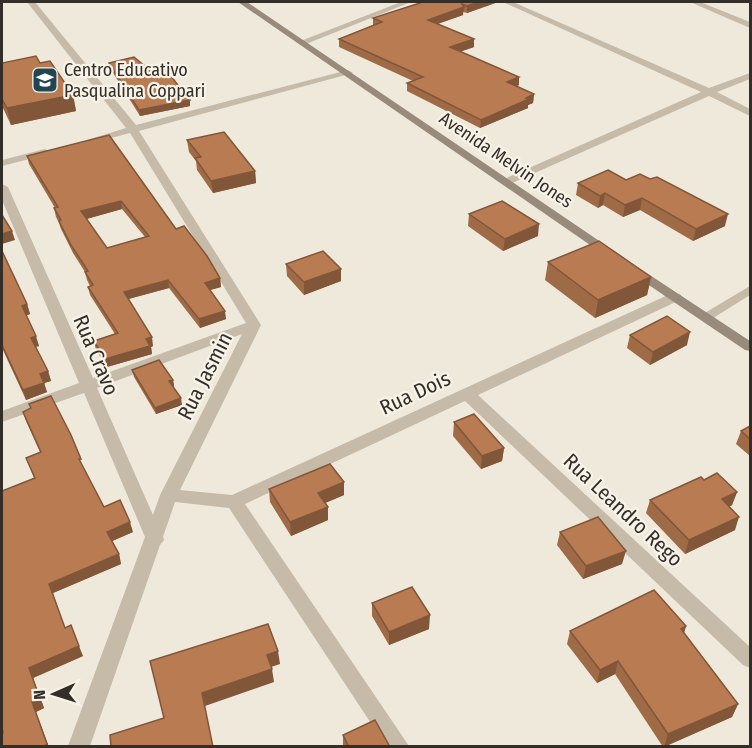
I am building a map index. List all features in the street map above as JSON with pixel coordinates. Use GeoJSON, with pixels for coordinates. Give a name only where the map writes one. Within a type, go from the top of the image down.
{"type":"FeatureCollection","features":[{"type":"Feature","properties":{"kind":"main road","name":"Avenida Melvin Jones"},"geometry":{"type":"LineString","coordinates":[[242,2],[750,348]]}},
{"type":"Feature","properties":{"kind":"street","name":"Rua Jasmin"},"geometry":{"type":"LineString","coordinates":[[31,2],[133,129],[254,325],[169,495],[79,747]]}},
{"type":"Feature","properties":{"kind":"street"},"geometry":{"type":"LineString","coordinates":[[303,42],[407,2]]}},
{"type":"Feature","properties":{"kind":"street"},"geometry":{"type":"LineString","coordinates":[[507,2],[709,92],[750,113]]}},
{"type":"Feature","properties":{"kind":"street"},"geometry":{"type":"LineString","coordinates":[[694,2],[750,25]]}},
{"type":"Feature","properties":{"kind":"street"},"geometry":{"type":"LineString","coordinates":[[78,143],[348,73]]}},
{"type":"Feature","properties":{"kind":"street"},"geometry":{"type":"LineString","coordinates":[[506,182],[750,76]]}},
{"type":"Feature","properties":{"kind":"street"},"geometry":{"type":"LineString","coordinates":[[2,163],[56,149]]}},
{"type":"Feature","properties":{"kind":"street","name":"Rua Cravo"},"geometry":{"type":"LineString","coordinates":[[2,187],[154,540]]}},
{"type":"Feature","properties":{"kind":"street"},"geometry":{"type":"LineString","coordinates":[[705,317],[750,290]]}},
{"type":"Feature","properties":{"kind":"street","name":"Rua Dois"},"geometry":{"type":"LineString","coordinates":[[234,502],[675,297]]}},
{"type":"Feature","properties":{"kind":"street"},"geometry":{"type":"LineString","coordinates":[[2,417],[87,388],[254,325]]}},
{"type":"Feature","properties":{"kind":"street","name":"Rua Leandro Rego"},"geometry":{"type":"LineString","coordinates":[[466,393],[750,659]]}},
{"type":"Feature","properties":{"kind":"street"},"geometry":{"type":"LineString","coordinates":[[169,495],[234,502],[399,747]]}},
{"type":"Feature","properties":{"kind":"building"},"geometry":{"type":"Polygon","coordinates":[[[423,2],[479,2],[467,6],[462,4],[464,7],[428,20],[474,39],[450,47],[519,77],[507,82],[534,94],[526,98],[529,99],[481,120],[407,83],[423,77],[339,39],[382,22],[373,18],[423,2]]]}},
{"type":"Feature","properties":{"kind":"building"},"geometry":{"type":"Polygon","coordinates":[[[36,56],[40,63],[50,61],[73,95],[7,108],[2,99],[2,63],[36,56]]]}},
{"type":"Feature","properties":{"kind":"building"},"geometry":{"type":"Polygon","coordinates":[[[134,57],[152,72],[166,70],[190,100],[139,110],[109,63],[134,57]]]}},
{"type":"Feature","properties":{"kind":"building"},"geometry":{"type":"Polygon","coordinates":[[[224,132],[255,171],[211,181],[195,158],[201,157],[187,140],[224,132]]]}},
{"type":"Feature","properties":{"kind":"building"},"geometry":{"type":"Polygon","coordinates":[[[109,135],[176,229],[184,226],[207,256],[220,278],[205,283],[225,311],[199,319],[168,280],[124,292],[152,337],[146,339],[150,346],[105,359],[94,341],[118,333],[88,287],[93,285],[85,272],[88,271],[59,221],[61,220],[54,208],[58,207],[27,156],[109,135]],[[121,201],[81,211],[107,248],[149,236],[121,201]]]}},
{"type":"Feature","properties":{"kind":"building"},"geometry":{"type":"Polygon","coordinates":[[[608,170],[626,180],[640,174],[650,179],[657,177],[728,214],[696,229],[642,198],[625,205],[605,193],[600,196],[578,183],[608,170]]]}},
{"type":"Feature","properties":{"kind":"building"},"geometry":{"type":"Polygon","coordinates":[[[502,201],[539,224],[505,239],[469,214],[502,201]]]}},
{"type":"Feature","properties":{"kind":"building"},"geometry":{"type":"Polygon","coordinates":[[[2,215],[12,231],[2,234],[2,215]]]}},
{"type":"Feature","properties":{"kind":"building"},"geometry":{"type":"Polygon","coordinates":[[[599,241],[651,277],[598,300],[548,262],[599,241]]]}},
{"type":"Feature","properties":{"kind":"building"},"geometry":{"type":"Polygon","coordinates":[[[2,251],[27,304],[22,306],[36,336],[31,338],[48,371],[40,374],[44,383],[23,390],[2,345],[2,251]]]}},
{"type":"Feature","properties":{"kind":"building"},"geometry":{"type":"Polygon","coordinates":[[[323,251],[341,269],[304,282],[286,264],[323,251]]]}},
{"type":"Feature","properties":{"kind":"building"},"geometry":{"type":"Polygon","coordinates":[[[667,316],[690,332],[653,352],[630,335],[667,316]]]}},
{"type":"Feature","properties":{"kind":"building"},"geometry":{"type":"Polygon","coordinates":[[[159,360],[173,380],[169,381],[181,398],[155,408],[132,370],[159,360]]]}},
{"type":"Feature","properties":{"kind":"building"},"geometry":{"type":"Polygon","coordinates":[[[51,396],[71,435],[81,459],[79,459],[104,507],[120,500],[130,522],[107,532],[119,554],[49,584],[65,628],[71,625],[79,646],[29,668],[40,699],[32,702],[47,744],[43,747],[2,747],[2,491],[35,478],[26,458],[41,452],[23,412],[31,408],[29,404],[51,396]]]}},
{"type":"Feature","properties":{"kind":"building"},"geometry":{"type":"Polygon","coordinates":[[[474,414],[504,448],[482,456],[454,422],[474,414]]]}},
{"type":"Feature","properties":{"kind":"building"},"geometry":{"type":"Polygon","coordinates":[[[750,426],[750,439],[741,431],[750,426]]]}},
{"type":"Feature","properties":{"kind":"building"},"geometry":{"type":"Polygon","coordinates":[[[330,464],[344,482],[318,493],[328,507],[290,522],[269,489],[330,464]]]}},
{"type":"Feature","properties":{"kind":"building"},"geometry":{"type":"Polygon","coordinates":[[[717,473],[737,492],[722,499],[739,517],[689,540],[650,500],[701,477],[704,480],[717,473]]]}},
{"type":"Feature","properties":{"kind":"building"},"geometry":{"type":"Polygon","coordinates":[[[598,517],[626,551],[586,566],[560,532],[598,517]]]}},
{"type":"Feature","properties":{"kind":"building"},"geometry":{"type":"Polygon","coordinates":[[[412,587],[430,615],[389,632],[372,603],[412,587]]]}},
{"type":"Feature","properties":{"kind":"building"},"geometry":{"type":"Polygon","coordinates":[[[654,590],[686,626],[681,629],[738,704],[668,734],[618,661],[600,670],[570,631],[654,590]]]}},
{"type":"Feature","properties":{"kind":"building"},"geometry":{"type":"Polygon","coordinates":[[[268,624],[278,651],[267,655],[272,669],[202,693],[213,747],[111,747],[110,735],[164,718],[150,661],[268,624]]]}},
{"type":"Feature","properties":{"kind":"building"},"geometry":{"type":"Polygon","coordinates":[[[375,720],[390,747],[349,747],[343,735],[375,720]]]}},
{"type":"Feature","properties":{"kind":"place","name":"Centro Educativo Pasqualina Coppari"},"geometry":{"type":"Point","coordinates":[45,80]}}]}
